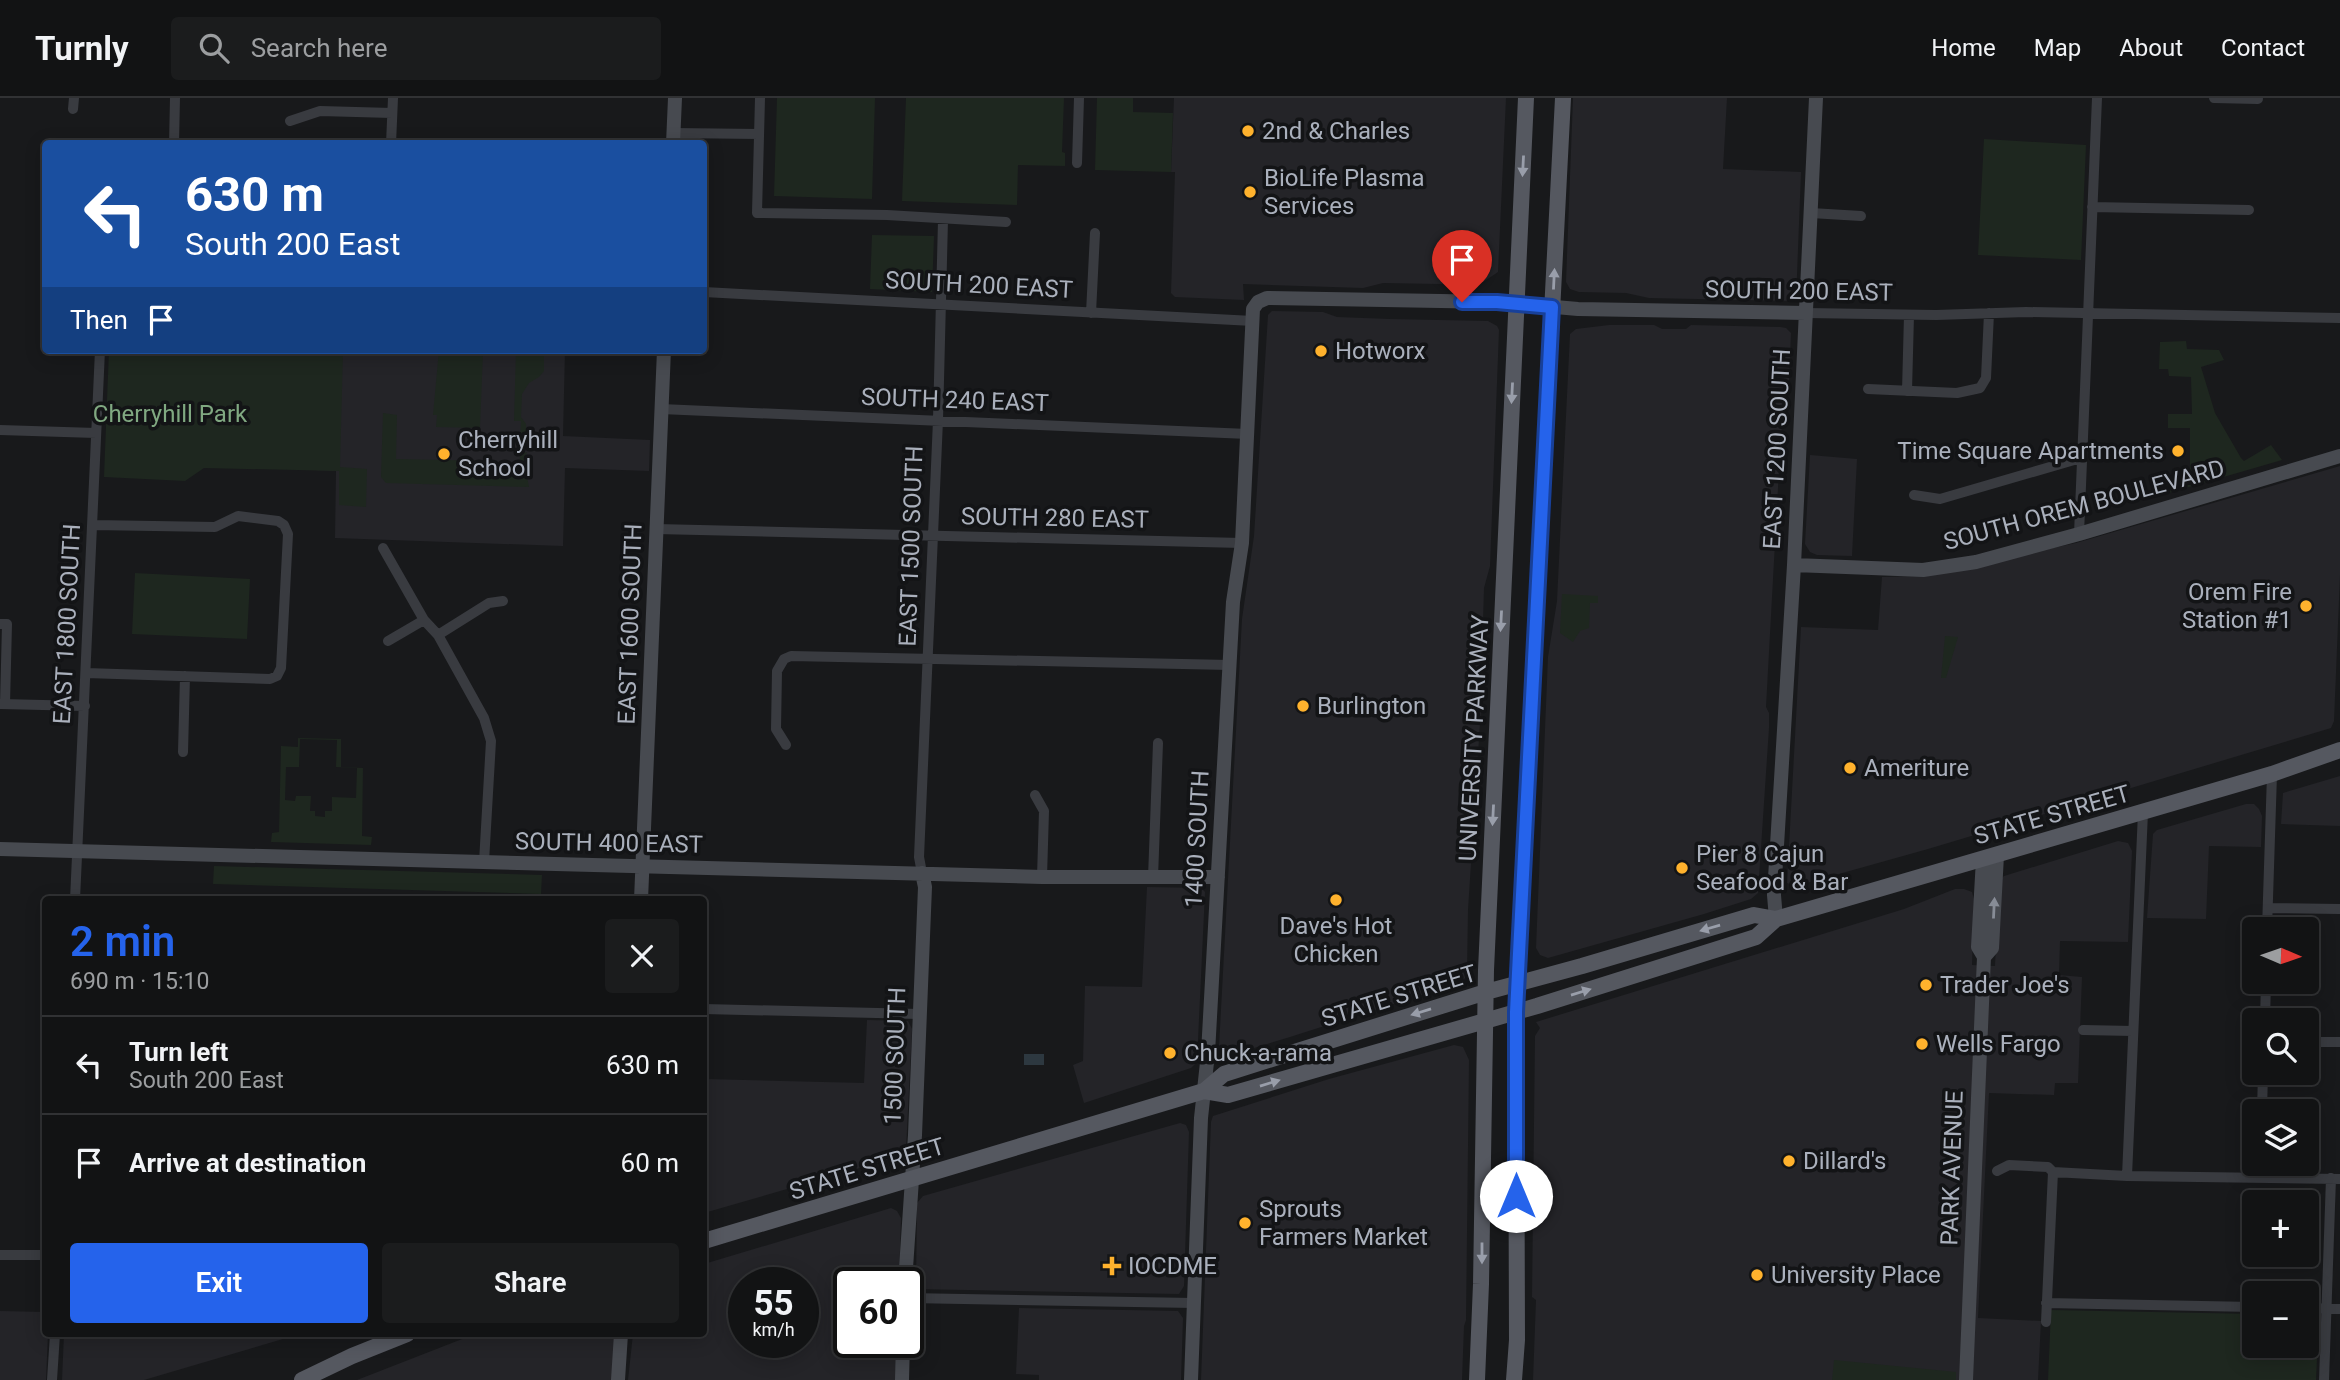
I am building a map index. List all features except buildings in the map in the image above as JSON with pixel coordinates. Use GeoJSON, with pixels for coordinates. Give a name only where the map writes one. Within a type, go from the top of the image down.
{"type":"FeatureCollection","features":[{"type":"Feature","properties":{"kind":"main road","name":"UNIVERSITY PARKWAY"},"geometry":{"type":"LineString","coordinates":[[1477,1380],[1486,992],[1526,98]]}},
{"type":"Feature","properties":{"kind":"main road"},"geometry":{"type":"LineString","coordinates":[[1514,1380],[1517,1340],[1517,983],[1563,98]]}},
{"type":"Feature","properties":{"kind":"main road","name":"STATE STREET"},"geometry":{"type":"LineString","coordinates":[[1204,1091],[1228,1095],[1516,1012],[1756,937],[1776,919],[2272,774],[2340,750]]}},
{"type":"Feature","properties":{"kind":"main road","name":"STATE STREET"},"geometry":{"type":"LineString","coordinates":[[707,1240],[1204,1091],[1223,1074],[1486,992],[1754,915],[1776,919]]}},
{"type":"Feature","properties":{"kind":"main road"},"geometry":{"type":"LineString","coordinates":[[305,1379],[400,1337]]}},
{"type":"Feature","properties":{"kind":"street"},"geometry":{"type":"LineString","coordinates":[[174,140],[175,98]]}},
{"type":"Feature","properties":{"kind":"street"},"geometry":{"type":"LineString","coordinates":[[391,140],[393,98]]}},
{"type":"Feature","properties":{"kind":"street"},"geometry":{"type":"LineString","coordinates":[[675,98],[673,138],[759,134]]}},
{"type":"Feature","properties":{"kind":"street"},"geometry":{"type":"LineString","coordinates":[[760,98],[757,213],[887,215],[1006,222]]}},
{"type":"Feature","properties":{"kind":"street"},"geometry":{"type":"LineString","coordinates":[[1077,163],[1079,98]]}},
{"type":"Feature","properties":{"kind":"street","name":"EAST 1200 SOUTH"},"geometry":{"type":"LineString","coordinates":[[1776,919],[1774,895],[1794,565],[1816,98]]}},
{"type":"Feature","properties":{"kind":"street"},"geometry":{"type":"LineString","coordinates":[[2079,534],[2097,98]]}},
{"type":"Feature","properties":{"kind":"street"},"geometry":{"type":"LineString","coordinates":[[2214,98],[2258,99]]}},
{"type":"Feature","properties":{"kind":"street"},"geometry":{"type":"LineString","coordinates":[[290,121],[320,111],[392,113]]}},
{"type":"Feature","properties":{"kind":"street"},"geometry":{"type":"LineString","coordinates":[[2092,207],[2249,210]]}},
{"type":"Feature","properties":{"kind":"street"},"geometry":{"type":"LineString","coordinates":[[1811,213],[1861,216]]}},
{"type":"Feature","properties":{"kind":"street","name":"EAST 1500 SOUTH"},"geometry":{"type":"LineString","coordinates":[[922,873],[919,857],[938,420],[943,220]]}},
{"type":"Feature","properties":{"kind":"street"},"geometry":{"type":"LineString","coordinates":[[1091,313],[1095,233]]}},
{"type":"Feature","properties":{"kind":"street","name":"SOUTH 200 EAST"},"geometry":{"type":"LineString","coordinates":[[707,292],[1253,321]]}},
{"type":"Feature","properties":{"kind":"street","name":"SOUTH 200 EAST"},"geometry":{"type":"LineString","coordinates":[[1258,302],[1268,298],[1517,304],[1675,312],[1909,315],[2087,313],[2340,318]]}},
{"type":"Feature","properties":{"kind":"street","name":"1400 SOUTH"},"geometry":{"type":"LineString","coordinates":[[1191,1380],[1201,1118],[1233,602],[1242,543],[1253,309],[1258,302]]}},
{"type":"Feature","properties":{"kind":"street"},"geometry":{"type":"LineString","coordinates":[[1868,389],[1968,392],[1980,388],[1986,378],[1989,313]]}},
{"type":"Feature","properties":{"kind":"street"},"geometry":{"type":"LineString","coordinates":[[1907,391],[1909,315]]}},
{"type":"Feature","properties":{"kind":"street","name":"EAST 1800 SOUTH"},"geometry":{"type":"LineString","coordinates":[[75,896],[100,354]]}},
{"type":"Feature","properties":{"kind":"street","name":"EAST 1600 SOUTH"},"geometry":{"type":"LineString","coordinates":[[641,896],[664,354]]}},
{"type":"Feature","properties":{"kind":"street","name":"SOUTH 240 EAST"},"geometry":{"type":"LineString","coordinates":[[661,409],[1248,434]]}},
{"type":"Feature","properties":{"kind":"street"},"geometry":{"type":"LineString","coordinates":[[0,430],[96,433]]}},
{"type":"Feature","properties":{"kind":"street","name":"SOUTH OREM BOULEVARD"},"geometry":{"type":"LineString","coordinates":[[1794,565],[1923,570],[1976,562],[2340,456]]}},
{"type":"Feature","properties":{"kind":"street"},"geometry":{"type":"LineString","coordinates":[[1914,495],[1940,499],[2081,458]]}},
{"type":"Feature","properties":{"kind":"street"},"geometry":{"type":"LineString","coordinates":[[86,673],[270,679],[277,676],[281,668],[288,534],[284,525],[274,520],[238,516],[215,527],[93,526]]}},
{"type":"Feature","properties":{"kind":"street","name":"SOUTH 280 EAST"},"geometry":{"type":"LineString","coordinates":[[656,529],[1242,543]]}},
{"type":"Feature","properties":{"kind":"street"},"geometry":{"type":"LineString","coordinates":[[383,548],[424,620],[438,635],[484,718],[491,741],[484,862]]}},
{"type":"Feature","properties":{"kind":"street"},"geometry":{"type":"LineString","coordinates":[[438,635],[489,603],[503,601]]}},
{"type":"Feature","properties":{"kind":"street"},"geometry":{"type":"LineString","coordinates":[[388,641],[424,620]]}},
{"type":"Feature","properties":{"kind":"street"},"geometry":{"type":"LineString","coordinates":[[0,624],[6,624],[2,704],[85,706]]}},
{"type":"Feature","properties":{"kind":"street"},"geometry":{"type":"LineString","coordinates":[[786,745],[776,730],[777,671],[784,659],[791,656],[1230,665]]}},
{"type":"Feature","properties":{"kind":"street"},"geometry":{"type":"LineString","coordinates":[[183,752],[185,676]]}},
{"type":"Feature","properties":{"kind":"street"},"geometry":{"type":"LineString","coordinates":[[1153,878],[1158,743]]}},
{"type":"Feature","properties":{"kind":"street"},"geometry":{"type":"LineString","coordinates":[[2268,917],[2272,774]]}},
{"type":"Feature","properties":{"kind":"street"},"geometry":{"type":"LineString","coordinates":[[1035,795],[1044,811],[1042,877]]}},
{"type":"Feature","properties":{"kind":"street"},"geometry":{"type":"LineString","coordinates":[[2127,1176],[2143,812]]}},
{"type":"Feature","properties":{"kind":"street","name":"SOUTH 400 EAST"},"geometry":{"type":"LineString","coordinates":[[0,849],[1042,877],[1218,877]]}},
{"type":"Feature","properties":{"kind":"street","name":"PARK AVENUE"},"geometry":{"type":"LineString","coordinates":[[1966,1380],[1980,1011],[1984,957],[1992,948],[1990,857]]}},
{"type":"Feature","properties":{"kind":"street","name":"1500 SOUTH"},"geometry":{"type":"LineString","coordinates":[[906,1267],[920,1014],[925,887],[922,873]]}},
{"type":"Feature","properties":{"kind":"street"},"geometry":{"type":"LineString","coordinates":[[2268,908],[2340,909]]}},
{"type":"Feature","properties":{"kind":"street"},"geometry":{"type":"LineString","coordinates":[[707,1009],[920,1014]]}},
{"type":"Feature","properties":{"kind":"street"},"geometry":{"type":"LineString","coordinates":[[2082,1030],[2133,1031]]}},
{"type":"Feature","properties":{"kind":"street"},"geometry":{"type":"LineString","coordinates":[[2319,1042],[2340,1042]]}},
{"type":"Feature","properties":{"kind":"street"},"geometry":{"type":"LineString","coordinates":[[1997,1171],[2008,1165],[2048,1167],[2053,1172],[2127,1176],[2335,1178],[2324,1380]]}},
{"type":"Feature","properties":{"kind":"street"},"geometry":{"type":"LineString","coordinates":[[2046,1322],[2053,1172]]}},
{"type":"Feature","properties":{"kind":"street"},"geometry":{"type":"LineString","coordinates":[[0,1255],[42,1255]]}},
{"type":"Feature","properties":{"kind":"street"},"geometry":{"type":"LineString","coordinates":[[924,1298],[1194,1303]]}},
{"type":"Feature","properties":{"kind":"street"},"geometry":{"type":"LineString","coordinates":[[2046,1303],[2242,1307]]}},
{"type":"Feature","properties":{"kind":"street"},"geometry":{"type":"LineString","coordinates":[[2319,1308],[2340,1309]]}},
{"type":"Feature","properties":{"kind":"street"},"geometry":{"type":"LineString","coordinates":[[52,1380],[55,1337]]}},
{"type":"Feature","properties":{"kind":"street"},"geometry":{"type":"LineString","coordinates":[[618,1380],[621,1337]]}},
{"type":"Feature","properties":{"kind":"street"},"geometry":{"type":"LineString","coordinates":[[902,1380],[903,1358]]}},
{"type":"Feature","properties":{"kind":"shaded area"},"geometry":{"type":"Polygon","coordinates":[[[1174,98],[1506,98],[1498,272],[1483,282],[1383,283],[1363,288],[1243,284],[1244,300],[1175,297],[1171,293],[1175,172],[1171,172],[1174,98]]]}},
{"type":"Feature","properties":{"kind":"shaded area"},"geometry":{"type":"Polygon","coordinates":[[[1573,98],[1727,98],[1723,169],[1801,172],[1796,301],[1649,298],[1626,293],[1579,292],[1570,289],[1566,282],[1573,98]]]}},
{"type":"Feature","properties":{"kind":"shaded area"},"geometry":{"type":"Polygon","coordinates":[[[1272,311],[1323,312],[1337,317],[1488,321],[1499,330],[1490,566],[1484,588],[1484,661],[1468,910],[1467,972],[1459,983],[1231,1055],[1222,1055],[1219,1047],[1242,619],[1254,536],[1268,315],[1272,311]]]}},
{"type":"Feature","properties":{"kind":"shaded area"},"geometry":{"type":"Polygon","coordinates":[[[1609,325],[1654,325],[1662,329],[1686,329],[1691,325],[1780,327],[1791,333],[1789,381],[1785,386],[1780,451],[1766,707],[1769,713],[1769,728],[1758,893],[1751,899],[1704,914],[1548,958],[1540,955],[1536,948],[1548,657],[1557,601],[1570,334],[1576,329],[1609,325]]]}},
{"type":"Feature","properties":{"kind":"shaded area","name":"Cherryhill School"},"geometry":{"type":"Polygon","coordinates":[[[243,354],[565,354],[563,436],[650,440],[649,471],[565,468],[563,546],[335,538],[336,471],[239,467],[243,354]]]}},
{"type":"Feature","properties":{"kind":"shaded area"},"geometry":{"type":"Polygon","coordinates":[[[1810,455],[1857,459],[1852,556],[1817,555],[1810,552],[1805,544],[1810,455]]]}},
{"type":"Feature","properties":{"kind":"shaded area"},"geometry":{"type":"Polygon","coordinates":[[[2340,466],[2340,575],[2334,721],[2331,728],[1928,849],[1796,886],[1787,883],[1801,627],[1878,630],[1882,577],[1922,576],[2076,543],[2340,466]]]}},
{"type":"Feature","properties":{"kind":"shaded area"},"geometry":{"type":"Polygon","coordinates":[[[2340,776],[2340,826],[2281,824],[2283,793],[2340,776]]]}},
{"type":"Feature","properties":{"kind":"shaded area"},"geometry":{"type":"Polygon","coordinates":[[[2254,804],[2262,816],[2261,847],[2209,846],[2206,919],[2147,918],[2153,834],[2157,830],[2254,804]]]}},
{"type":"Feature","properties":{"kind":"shaded area","name":"University Place"},"geometry":{"type":"Polygon","coordinates":[[[2118,841],[2128,843],[2132,851],[2128,942],[2060,941],[2059,975],[2082,977],[2078,1083],[2055,1083],[2054,1095],[1989,1093],[1978,1318],[2041,1321],[2038,1380],[1533,1380],[1536,1300],[1532,1297],[1535,1036],[1540,1028],[1536,1022],[1904,909],[1955,889],[1972,892],[1974,899],[1972,965],[1995,966],[1999,881],[2004,876],[2118,841]]]}},
{"type":"Feature","properties":{"kind":"shaded area"},"geometry":{"type":"Polygon","coordinates":[[[1147,887],[1201,888],[1205,892],[1195,1064],[1191,1068],[1084,1103],[1073,1065],[1083,1061],[1085,986],[1142,987],[1147,887]]]}},
{"type":"Feature","properties":{"kind":"shaded area"},"geometry":{"type":"Polygon","coordinates":[[[867,1020],[908,1021],[912,1029],[906,1150],[901,1156],[707,1212],[707,1079],[864,1083],[867,1020]]]}},
{"type":"Feature","properties":{"kind":"shaded area"},"geometry":{"type":"Polygon","coordinates":[[[1454,1045],[1463,1047],[1469,1060],[1466,1320],[1462,1380],[1201,1380],[1213,1116],[1329,1079],[1454,1045]]]}},
{"type":"Feature","properties":{"kind":"shaded area"},"geometry":{"type":"Polygon","coordinates":[[[1024,1054],[1044,1054],[1044,1065],[1024,1065],[1024,1054]]]}},
{"type":"Feature","properties":{"kind":"shaded area"},"geometry":{"type":"Polygon","coordinates":[[[1180,1123],[1186,1125],[1189,1132],[1184,1286],[1179,1294],[924,1289],[924,1267],[916,1267],[917,1203],[923,1196],[1180,1123]]]}},
{"type":"Feature","properties":{"kind":"shaded area"},"geometry":{"type":"Polygon","coordinates":[[[891,1208],[897,1211],[901,1218],[899,1267],[833,1267],[833,1358],[897,1358],[896,1380],[628,1380],[633,1337],[707,1337],[707,1263],[891,1208]]]}},
{"type":"Feature","properties":{"kind":"shaded area"},"geometry":{"type":"Polygon","coordinates":[[[1019,1308],[1178,1311],[1183,1318],[1181,1380],[1039,1380],[1039,1375],[1016,1374],[1019,1308]]]}},
{"type":"Feature","properties":{"kind":"shaded area"},"geometry":{"type":"Polygon","coordinates":[[[0,1311],[42,1312],[42,1337],[48,1337],[46,1380],[0,1380],[0,1311]]]}},
{"type":"Feature","properties":{"kind":"shaded area"},"geometry":{"type":"Polygon","coordinates":[[[64,1337],[290,1337],[144,1380],[62,1380],[64,1337]]]}},
{"type":"Feature","properties":{"kind":"shaded area"},"geometry":{"type":"Polygon","coordinates":[[[467,1337],[615,1337],[612,1380],[357,1380],[467,1337]]]}},
{"type":"Feature","properties":{"kind":"green space"},"geometry":{"type":"Polygon","coordinates":[[[777,98],[875,98],[872,199],[774,196],[777,98]]]}},
{"type":"Feature","properties":{"kind":"green space"},"geometry":{"type":"Polygon","coordinates":[[[906,98],[1064,98],[1062,152],[1065,153],[1065,166],[1018,165],[1017,205],[902,201],[906,98]]]}},
{"type":"Feature","properties":{"kind":"green space"},"geometry":{"type":"Polygon","coordinates":[[[1097,98],[1133,98],[1133,112],[1173,113],[1171,172],[1095,170],[1097,98]]]}},
{"type":"Feature","properties":{"kind":"green space"},"geometry":{"type":"Polygon","coordinates":[[[1984,139],[2086,145],[2081,260],[1978,255],[1984,139]]]}},
{"type":"Feature","properties":{"kind":"green space"},"geometry":{"type":"Polygon","coordinates":[[[872,235],[934,236],[932,292],[870,289],[872,235]]]}},
{"type":"Feature","properties":{"kind":"green space","name":"Time Square Apartments"},"geometry":{"type":"Polygon","coordinates":[[[2186,341],[2187,349],[2219,350],[2224,360],[2201,367],[2215,413],[2241,458],[2244,461],[2271,445],[2282,460],[2165,494],[2156,477],[2179,478],[2190,474],[2190,428],[2168,428],[2168,414],[2192,414],[2191,377],[2169,376],[2168,369],[2159,369],[2160,342],[2186,341]]]}},
{"type":"Feature","properties":{"kind":"green space","name":"Cherryhill Park"},"geometry":{"type":"Polygon","coordinates":[[[109,354],[343,354],[340,467],[367,469],[366,507],[339,505],[339,471],[204,468],[185,481],[104,477],[109,354]]]}},
{"type":"Feature","properties":{"kind":"green space"},"geometry":{"type":"Polygon","coordinates":[[[439,354],[483,354],[480,428],[436,427],[437,415],[433,415],[439,354]]]}},
{"type":"Feature","properties":{"kind":"green space"},"geometry":{"type":"Polygon","coordinates":[[[516,354],[544,354],[544,371],[529,383],[522,394],[521,417],[526,424],[527,445],[520,441],[521,421],[514,421],[516,354]]]}},
{"type":"Feature","properties":{"kind":"green space"},"geometry":{"type":"Polygon","coordinates":[[[383,413],[397,415],[396,459],[492,461],[492,469],[519,469],[520,454],[527,452],[524,461],[529,487],[386,483],[381,477],[383,413]]]}},
{"type":"Feature","properties":{"kind":"green space"},"geometry":{"type":"Polygon","coordinates":[[[135,573],[250,579],[247,639],[132,634],[135,573]]]}},
{"type":"Feature","properties":{"kind":"green space"},"geometry":{"type":"Polygon","coordinates":[[[1562,594],[1598,596],[1598,603],[1590,603],[1589,628],[1580,631],[1573,642],[1560,633],[1562,594]]]}},
{"type":"Feature","properties":{"kind":"green space"},"geometry":{"type":"Polygon","coordinates":[[[1945,636],[1958,637],[1946,678],[1941,678],[1945,636]]]}},
{"type":"Feature","properties":{"kind":"green space"},"geometry":{"type":"Polygon","coordinates":[[[298,738],[341,739],[341,767],[363,768],[362,836],[372,837],[371,845],[271,842],[272,833],[279,832],[281,746],[298,747],[298,738]],[[300,739],[299,767],[286,767],[285,800],[295,801],[296,796],[311,796],[310,811],[315,811],[315,816],[325,817],[325,811],[332,811],[332,797],[356,798],[357,768],[336,767],[337,740],[300,739]]]}},
{"type":"Feature","properties":{"kind":"green space"},"geometry":{"type":"Polygon","coordinates":[[[214,866],[542,875],[541,894],[213,884],[214,866]]]}},
{"type":"Feature","properties":{"kind":"green space"},"geometry":{"type":"Polygon","coordinates":[[[2051,1310],[2242,1314],[2242,1358],[2317,1358],[2316,1380],[2048,1380],[2051,1310]]]}},
{"type":"Feature","properties":{"kind":"green space"},"geometry":{"type":"Polygon","coordinates":[[[1834,1360],[1956,1372],[1956,1380],[1832,1380],[1834,1360]]]}},
{"type":"Feature","properties":{"kind":"place","name":"2nd & Charles"},"geometry":{"type":"Point","coordinates":[1248,131]}},
{"type":"Feature","properties":{"kind":"place","name":"BioLife Plasma Services"},"geometry":{"type":"Point","coordinates":[1250,192]}},
{"type":"Feature","properties":{"kind":"place","name":"Hotworx"},"geometry":{"type":"Point","coordinates":[1321,351]}},
{"type":"Feature","properties":{"kind":"place","name":"Time Square Apartments"},"geometry":{"type":"Point","coordinates":[2178,451]}},
{"type":"Feature","properties":{"kind":"place","name":"Cherryhill School"},"geometry":{"type":"Point","coordinates":[444,454]}},
{"type":"Feature","properties":{"kind":"place","name":"Orem Fire Station #1"},"geometry":{"type":"Point","coordinates":[2306,606]}},
{"type":"Feature","properties":{"kind":"place","name":"Burlington"},"geometry":{"type":"Point","coordinates":[1303,706]}},
{"type":"Feature","properties":{"kind":"place","name":"Ameriture"},"geometry":{"type":"Point","coordinates":[1850,768]}},
{"type":"Feature","properties":{"kind":"place","name":"Pier 8 Cajun Seafood & Bar"},"geometry":{"type":"Point","coordinates":[1682,868]}},
{"type":"Feature","properties":{"kind":"place","name":"Dave's Hot Chicken"},"geometry":{"type":"Point","coordinates":[1336,900]}},
{"type":"Feature","properties":{"kind":"place","name":"Trader Joe's"},"geometry":{"type":"Point","coordinates":[1926,985]}},
{"type":"Feature","properties":{"kind":"place","name":"Wells Fargo"},"geometry":{"type":"Point","coordinates":[1922,1044]}},
{"type":"Feature","properties":{"kind":"place","name":"Chuck-a-rama"},"geometry":{"type":"Point","coordinates":[1170,1053]}},
{"type":"Feature","properties":{"kind":"place","name":"Dillard's"},"geometry":{"type":"Point","coordinates":[1789,1161]}},
{"type":"Feature","properties":{"kind":"place","name":"Sprouts Farmers Market"},"geometry":{"type":"Point","coordinates":[1245,1223]}},
{"type":"Feature","properties":{"kind":"place","name":"IOCDME"},"geometry":{"type":"Point","coordinates":[1112,1266]}},
{"type":"Feature","properties":{"kind":"place","name":"University Place"},"geometry":{"type":"Point","coordinates":[1757,1275]}},
{"type":"Feature","properties":{"kind":"route"},"geometry":{"type":"LineString","coordinates":[[1462,302],[1552,307],[1516,1012],[1516,1196]]}}]}
